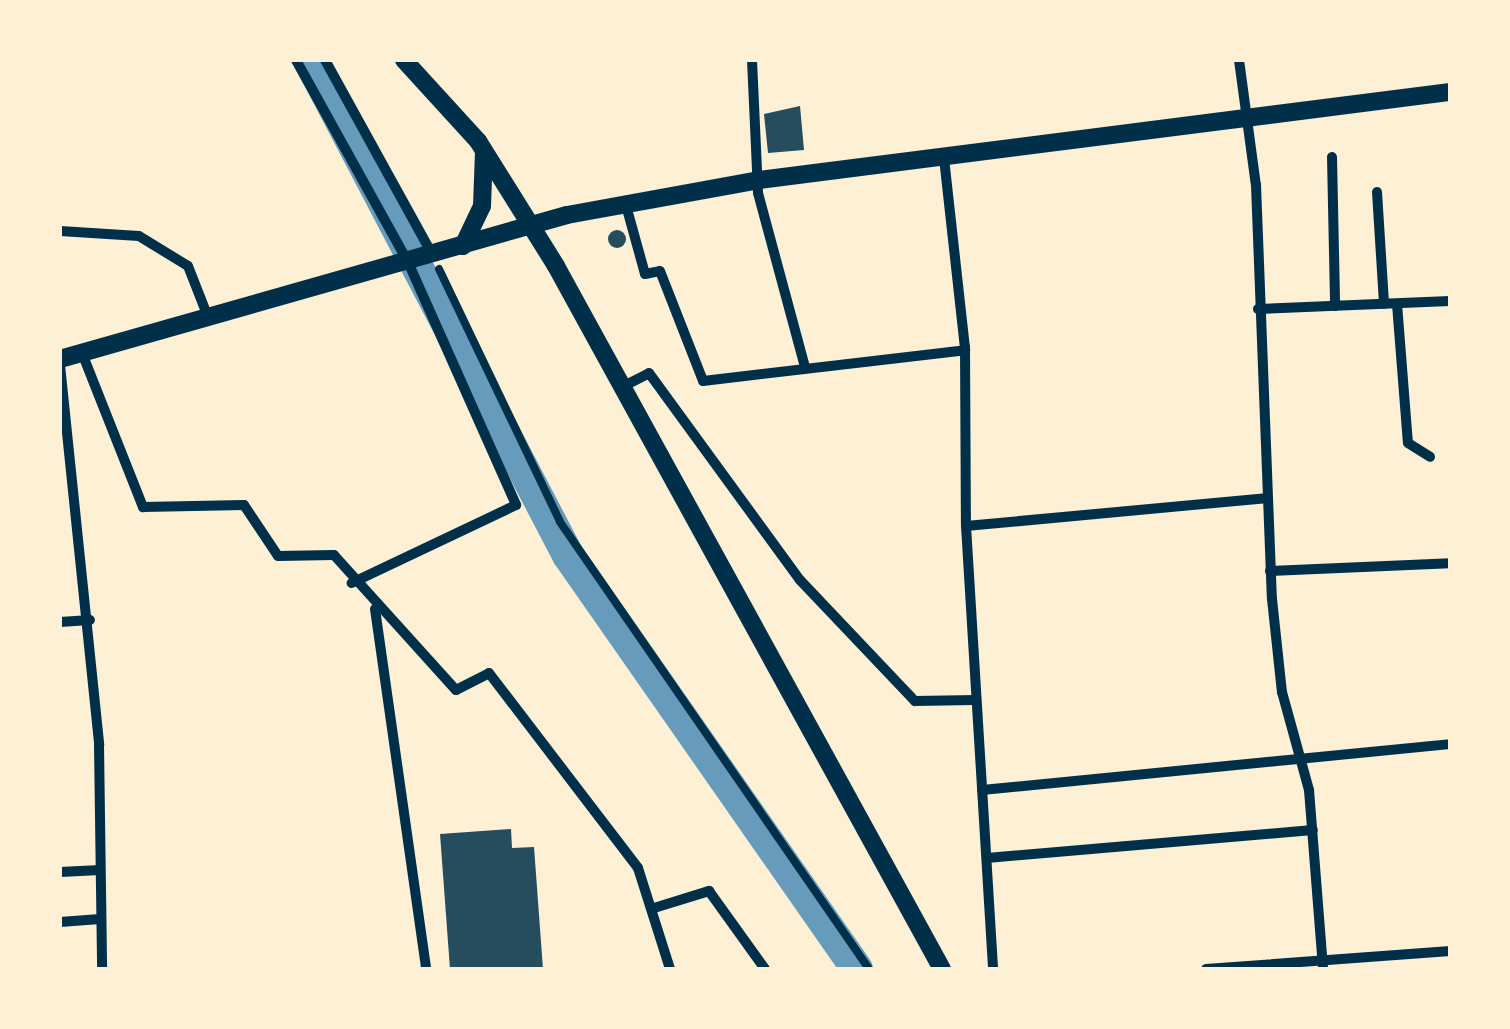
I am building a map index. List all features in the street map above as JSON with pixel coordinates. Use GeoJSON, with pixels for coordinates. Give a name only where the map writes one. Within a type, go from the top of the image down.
{"type":"FeatureCollection","features":[{"type":"Feature","properties":{"kind":"main road"},"geometry":{"type":"LineString","coordinates":[[404,60],[484,151],[532,226],[624,386],[942,969]]}},
{"type":"Feature","properties":{"kind":"main road"},"geometry":{"type":"LineString","coordinates":[[60,362],[408,262],[436,262],[463,246],[532,226],[759,180],[1450,92]]}},
{"type":"Feature","properties":{"kind":"main road"},"geometry":{"type":"LineString","coordinates":[[463,246],[482,206],[484,151]]}},
{"type":"Feature","properties":{"kind":"street"},"geometry":{"type":"LineString","coordinates":[[296,60],[408,262],[516,505],[352,583]]}},
{"type":"Feature","properties":{"kind":"street"},"geometry":{"type":"LineString","coordinates":[[325,60],[436,262],[560,522],[869,969]]}},
{"type":"Feature","properties":{"kind":"street"},"geometry":{"type":"LineString","coordinates":[[752,60],[759,180],[805,367]]}},
{"type":"Feature","properties":{"kind":"street"},"geometry":{"type":"LineString","coordinates":[[1238,60],[1247,120],[1270,571],[1299,762],[1314,830],[1322,964]]}},
{"type":"Feature","properties":{"kind":"street"},"geometry":{"type":"LineString","coordinates":[[1332,156],[1334,306]]}},
{"type":"Feature","properties":{"kind":"street"},"geometry":{"type":"LineString","coordinates":[[944,158],[965,350],[966,526],[992,969]]}},
{"type":"Feature","properties":{"kind":"street"},"geometry":{"type":"LineString","coordinates":[[1378,192],[1384,304]]}},
{"type":"Feature","properties":{"kind":"street"},"geometry":{"type":"LineString","coordinates":[[627,209],[645,274],[660,271],[703,381],[965,350]]}},
{"type":"Feature","properties":{"kind":"street"},"geometry":{"type":"LineString","coordinates":[[60,231],[139,236],[188,266],[208,317]]}},
{"type":"Feature","properties":{"kind":"street"},"geometry":{"type":"LineString","coordinates":[[1258,309],[1450,301]]}},
{"type":"Feature","properties":{"kind":"street"},"geometry":{"type":"LineString","coordinates":[[1396,304],[1408,443],[1430,457]]}},
{"type":"Feature","properties":{"kind":"street"},"geometry":{"type":"LineString","coordinates":[[82,353],[144,507],[244,505],[278,556],[334,554],[352,583],[456,690],[488,673],[638,868],[654,908],[670,969]]}},
{"type":"Feature","properties":{"kind":"street"},"geometry":{"type":"LineString","coordinates":[[60,362],[90,620],[102,969]]}},
{"type":"Feature","properties":{"kind":"street"},"geometry":{"type":"LineString","coordinates":[[624,386],[649,373],[800,580],[915,701],[976,700]]}},
{"type":"Feature","properties":{"kind":"street"},"geometry":{"type":"LineString","coordinates":[[966,526],[1266,498]]}},
{"type":"Feature","properties":{"kind":"street"},"geometry":{"type":"LineString","coordinates":[[1270,571],[1450,564]]}},
{"type":"Feature","properties":{"kind":"street"},"geometry":{"type":"LineString","coordinates":[[375,608],[426,969]]}},
{"type":"Feature","properties":{"kind":"street"},"geometry":{"type":"LineString","coordinates":[[60,622],[90,620]]}},
{"type":"Feature","properties":{"kind":"street"},"geometry":{"type":"LineString","coordinates":[[982,790],[1299,762],[1450,744]]}},
{"type":"Feature","properties":{"kind":"street"},"geometry":{"type":"LineString","coordinates":[[987,858],[1314,830]]}},
{"type":"Feature","properties":{"kind":"street"},"geometry":{"type":"LineString","coordinates":[[60,872],[100,870]]}},
{"type":"Feature","properties":{"kind":"street"},"geometry":{"type":"LineString","coordinates":[[654,908],[709,891],[765,969]]}},
{"type":"Feature","properties":{"kind":"street"},"geometry":{"type":"LineString","coordinates":[[60,922],[100,919]]}},
{"type":"Feature","properties":{"kind":"street"},"geometry":{"type":"LineString","coordinates":[[1206,969],[1322,964],[1450,951]]}},
{"type":"Feature","properties":{"kind":"building"},"geometry":{"type":"Polygon","coordinates":[[[800,106],[804,150],[768,153],[764,114],[800,106]]]}},
{"type":"Feature","properties":{"kind":"building"},"geometry":{"type":"Polygon","coordinates":[[[617,230],[626,239],[617,248],[608,239],[617,230]]]}},
{"type":"Feature","properties":{"kind":"building"},"geometry":{"type":"Polygon","coordinates":[[[511,829],[512,848],[534,847],[543,969],[450,969],[440,834],[511,829]]]}},
{"type":"Feature","properties":{"kind":"waterway"},"geometry":{"type":"LineString","coordinates":[[309,60],[568,555],[857,969]]}}]}
